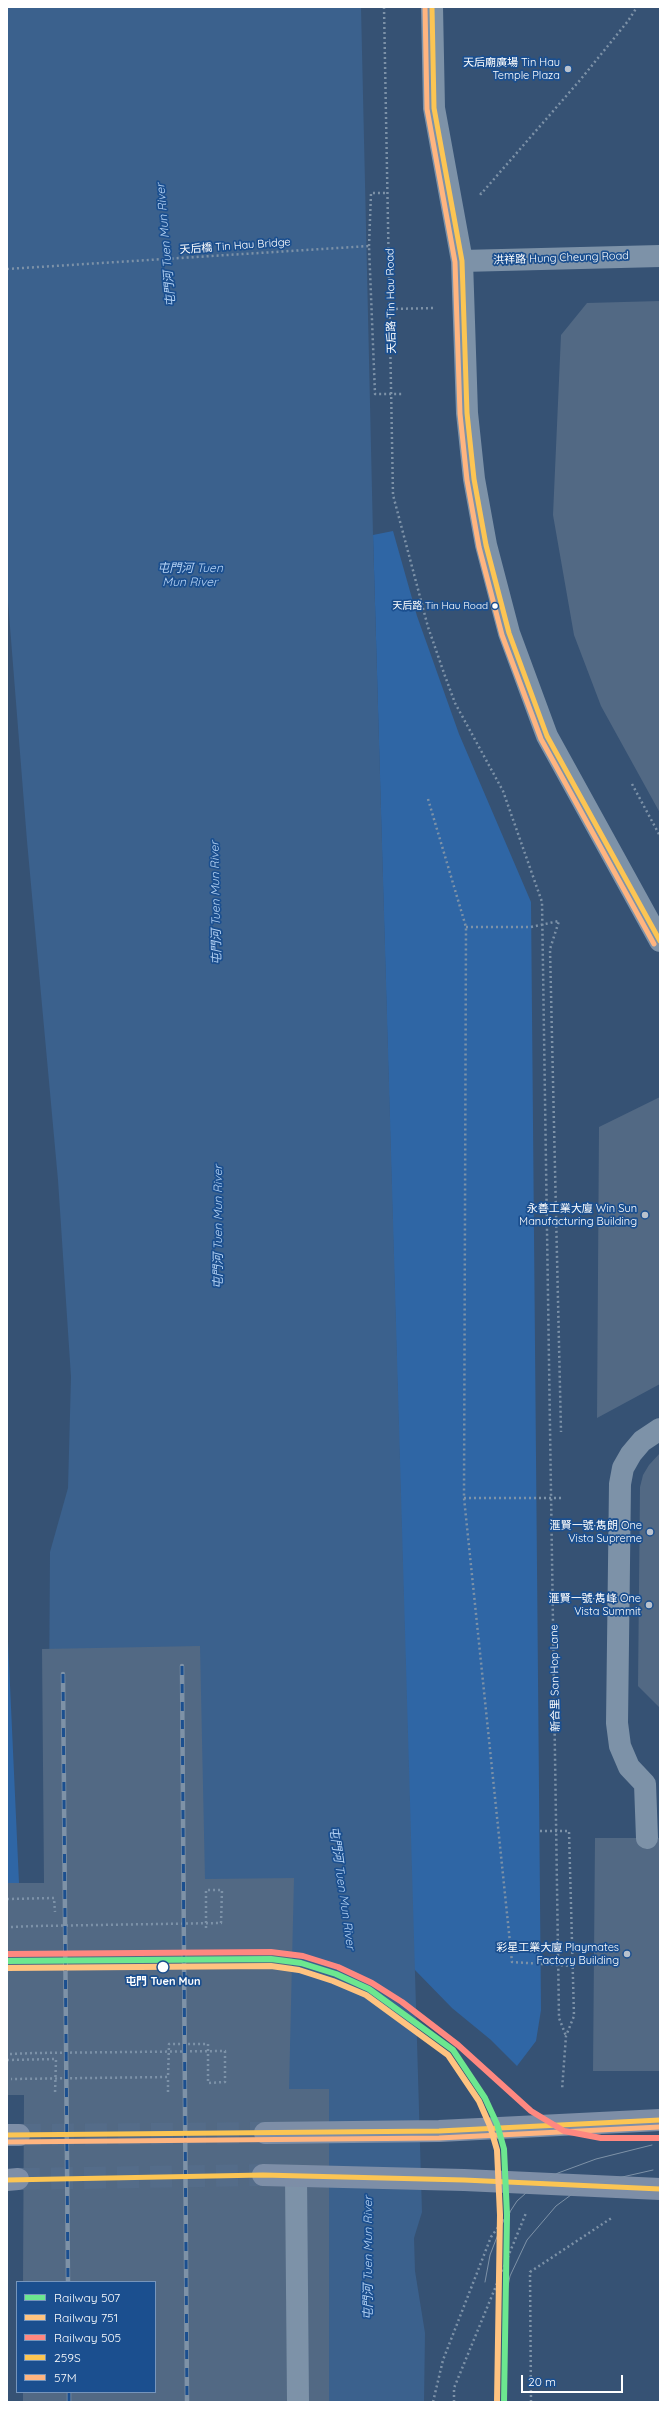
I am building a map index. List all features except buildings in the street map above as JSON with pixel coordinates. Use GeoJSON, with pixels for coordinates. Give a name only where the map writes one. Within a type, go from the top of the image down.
{"type":"FeatureCollection","features":[{"type":"Feature","properties":{"kind":"main road"},"geometry":{"type":"LineString","coordinates":[[265,2134],[439,2131],[660,2120]]}},
{"type":"Feature","properties":{"kind":"main road"},"geometry":{"type":"LineString","coordinates":[[263,2175],[660,2189]]}},
{"type":"Feature","properties":{"kind":"street"},"geometry":{"type":"LineString","coordinates":[[432,7],[434,108],[462,261],[467,413],[474,479],[486,545],[502,610],[523,674],[547,736],[660,941]]}},
{"type":"Feature","properties":{"kind":"street","name":"洪祥路 Hung Cheung Road"},"geometry":{"type":"LineString","coordinates":[[462,261],[660,256]]}},
{"type":"Feature","properties":{"kind":"street"},"geometry":{"type":"LineString","coordinates":[[647,1838],[645,1784],[629,1767],[620,1746],[617,1723],[620,1484],[623,1468],[631,1454],[642,1441],[660,1429]]}},
{"type":"Feature","properties":{"kind":"street"},"geometry":{"type":"LineString","coordinates":[[296,2176],[298,2402]]}},
{"type":"Feature","properties":{"kind":"path","name":"天后路 Tin Hau Road"},"geometry":{"type":"LineString","coordinates":[[384,7],[391,309],[393,495],[428,627],[455,703],[503,791],[542,902],[542,924]]}},
{"type":"Feature","properties":{"kind":"path"},"geometry":{"type":"LineString","coordinates":[[481,194],[581,79],[628,21],[637,7]]}},
{"type":"Feature","properties":{"kind":"path"},"geometry":{"type":"LineString","coordinates":[[388,193],[371,193],[369,246],[375,394],[404,394]]}},
{"type":"Feature","properties":{"kind":"path","name":"天后橋 Tin Hau Bridge"},"geometry":{"type":"LineString","coordinates":[[7,269],[369,246]]}},
{"type":"Feature","properties":{"kind":"path"},"geometry":{"type":"LineString","coordinates":[[391,309],[463,307]]}},
{"type":"Feature","properties":{"kind":"path"},"geometry":{"type":"LineString","coordinates":[[632,784],[660,836]]}},
{"type":"Feature","properties":{"kind":"path"},"geometry":{"type":"LineString","coordinates":[[428,799],[466,927],[464,1498],[512,1962],[573,1966]]}},
{"type":"Feature","properties":{"kind":"path"},"geometry":{"type":"LineString","coordinates":[[466,927],[531,927],[558,921],[550,949],[561,1432]]}},
{"type":"Feature","properties":{"kind":"path","name":"新合里 San Hop Lane"},"geometry":{"type":"LineString","coordinates":[[542,924],[559,2018],[566,2036]]}},
{"type":"Feature","properties":{"kind":"path"},"geometry":{"type":"LineString","coordinates":[[464,1498],[562,1498]]}},
{"type":"Feature","properties":{"kind":"path"},"geometry":{"type":"LineString","coordinates":[[540,1831],[569,1831],[574,2016],[566,2036],[562,2090]]}},
{"type":"Feature","properties":{"kind":"path"},"geometry":{"type":"LineString","coordinates":[[11,1927],[198,1924],[205,1923],[213,1923],[221,1923],[222,1890],[206,1890],[206,1913],[206,1918],[206,1924],[206,1929]]}},
{"type":"Feature","properties":{"kind":"path"},"geometry":{"type":"LineString","coordinates":[[8,1899],[54,1898],[55,1912]]}},
{"type":"Feature","properties":{"kind":"path"},"geometry":{"type":"LineString","coordinates":[[10,2054],[43,2053],[114,2053],[154,2052],[162,2052],[170,2052],[178,2052],[194,2052],[201,2052],[209,2052],[225,2051],[225,2082],[208,2082],[208,2063],[208,2057],[208,2050],[208,2044],[169,2044],[169,2050],[169,2057],[168,2077],[168,2092]]}},
{"type":"Feature","properties":{"kind":"path"},"geometry":{"type":"LineString","coordinates":[[7,2060],[56,2059],[56,2094]]}},
{"type":"Feature","properties":{"kind":"path"},"geometry":{"type":"LineString","coordinates":[[11,2079],[168,2077]]}},
{"type":"Feature","properties":{"kind":"path"},"geometry":{"type":"LineString","coordinates":[[433,2402],[443,2360],[491,2237],[502,2220],[514,2207]]}},
{"type":"Feature","properties":{"kind":"path"},"geometry":{"type":"LineString","coordinates":[[454,2402],[454,2388],[528,2208]]}},
{"type":"Feature","properties":{"kind":"path"},"geometry":{"type":"LineString","coordinates":[[531,2402],[530,2272],[615,2215]]}},
{"type":"Feature","properties":{"kind":"shaded area"},"geometry":{"type":"Polygon","coordinates":[[[393,531],[417,616],[459,734],[531,902],[541,2010],[536,2041],[517,2066],[491,2040],[452,2008],[414,1969],[373,535],[393,531]]]}},
{"type":"Feature","properties":{"kind":"shaded area"},"geometry":{"type":"Polygon","coordinates":[[[7,1619],[19,1883],[7,1883],[7,1619]]]}},
{"type":"Feature","properties":{"kind":"water","name":"屯門河 Tuen Mun River"},"geometry":{"type":"Polygon","coordinates":[[[7,7],[361,7],[373,535],[422,2212],[414,2238],[415,2271],[425,2333],[424,2402],[45,2402],[156,2393],[156,2281],[45,2281],[50,1552],[68,1488],[71,1377],[58,1180],[27,841],[7,589],[7,7]]]}},
{"type":"Feature","properties":{"kind":"tunnel"},"geometry":{"type":"LineString","coordinates":[[19,2135],[265,2133]]}},
{"type":"Feature","properties":{"kind":"tunnel"},"geometry":{"type":"LineString","coordinates":[[18,2179],[263,2175]]}},
{"type":"Feature","properties":{"kind":"tram line"},"geometry":{"type":"LineString","coordinates":[[485,2282],[490,2255],[502,2224],[517,2201],[535,2185],[558,2173],[596,2159],[652,2145]]}},
{"type":"Feature","properties":{"kind":"tram line"},"geometry":{"type":"LineString","coordinates":[[505,2301],[510,2276],[527,2240],[556,2206],[575,2192],[596,2183],[653,2170]]}},
{"type":"Feature","properties":{"kind":"railway"},"geometry":{"type":"LineString","coordinates":[[182,1666],[187,2402]]}},
{"type":"Feature","properties":{"kind":"railway"},"geometry":{"type":"LineString","coordinates":[[63,1674],[68,2281]]}},
{"type":"Feature","properties":{"kind":"railway"},"geometry":{"type":"LineString","coordinates":[[69,2393],[69,2402]]}},
{"type":"Feature","properties":{"kind":"rail line","name":"505"},"geometry":{"type":"LineString","coordinates":[[7,1954],[271,1952],[303,1956],[338,1967],[372,1983],[402,2002],[458,2045],[531,2111],[564,2131],[601,2138],[660,2138]]}},
{"type":"Feature","properties":{"kind":"rail line","name":"507"},"geometry":{"type":"LineString","coordinates":[[7,1961],[271,1959],[301,1963],[336,1974],[369,1989],[453,2050],[485,2098],[497,2124],[504,2149],[507,2215],[504,2402]]}},
{"type":"Feature","properties":{"kind":"rail line","name":"751"},"geometry":{"type":"LineString","coordinates":[[7,1968],[271,1966],[299,1970],[333,1981],[366,1995],[448,2055],[479,2101],[490,2126],[497,2150],[500,2215],[497,2402]]}},
{"type":"Feature","properties":{"kind":"transit line","name":"57M"},"geometry":{"type":"LineString","coordinates":[[425,7],[427,109],[455,262],[460,414],[467,480],[479,547],[502,635],[541,739],[654,944]]}},
{"type":"Feature","properties":{"kind":"transit line","name":"259S"},"geometry":{"type":"LineString","coordinates":[[432,7],[434,108],[462,261],[467,413],[474,479],[486,545],[509,633],[547,736],[660,941]]}},
{"type":"Feature","properties":{"kind":"transit line","name":"259S"},"geometry":{"type":"LineString","coordinates":[[7,2135],[439,2131],[660,2120]]}},
{"type":"Feature","properties":{"kind":"transit line","name":"57M"},"geometry":{"type":"LineString","coordinates":[[7,2142],[439,2138],[660,2127]]}},
{"type":"Feature","properties":{"kind":"transit line","name":"259S"},"geometry":{"type":"LineString","coordinates":[[7,2180],[263,2175],[464,2180],[660,2189]]}},
{"type":"Feature","properties":{"kind":"place","name":"天后廟廣場 Tin Hau Temple Plaza"},"geometry":{"type":"Point","coordinates":[568,69]}},
{"type":"Feature","properties":{"kind":"place","name":"天后路 Tin Hau Road"},"geometry":{"type":"Point","coordinates":[495,606]}},
{"type":"Feature","properties":{"kind":"place","name":"永善工業大廈 Win Sun Manufacturing Building"},"geometry":{"type":"Point","coordinates":[645,1215]}},
{"type":"Feature","properties":{"kind":"place","name":"滙賢一號·雋朗 One Vista Supreme"},"geometry":{"type":"Point","coordinates":[650,1532]}},
{"type":"Feature","properties":{"kind":"place","name":"滙賢一號·雋峰 One Vista Summit"},"geometry":{"type":"Point","coordinates":[649,1605]}},
{"type":"Feature","properties":{"kind":"place","name":"彩星工業大廈 Playmates Factory Building"},"geometry":{"type":"Point","coordinates":[627,1954]}},
{"type":"Feature","properties":{"kind":"place","name":"屯門 Tuen Mun"},"geometry":{"type":"Point","coordinates":[163,1967]}}]}
